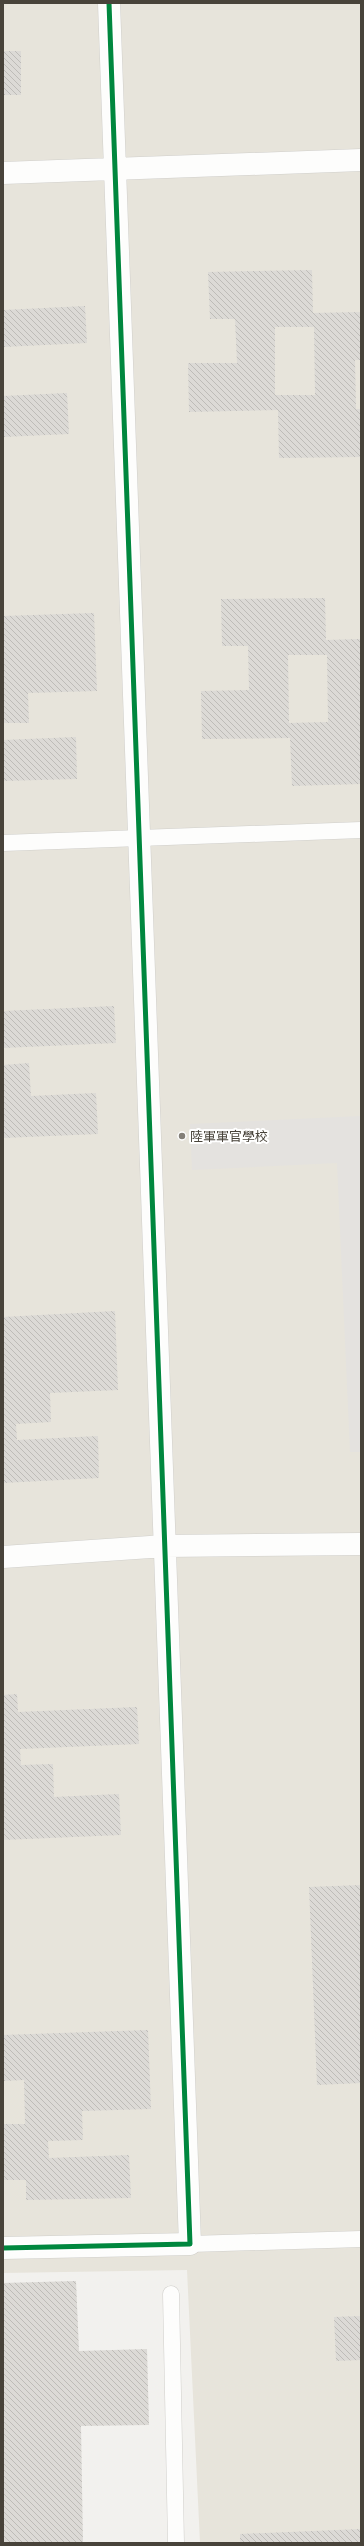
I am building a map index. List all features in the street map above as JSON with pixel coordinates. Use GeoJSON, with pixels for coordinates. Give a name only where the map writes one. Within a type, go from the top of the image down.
{"type":"FeatureCollection","features":[{"type":"Feature","properties":{"kind":"street"},"geometry":{"type":"LineString","coordinates":[[3,2248],[190,2244],[109,3]]}},
{"type":"Feature","properties":{"kind":"street"},"geometry":{"type":"LineString","coordinates":[[3,173],[361,160]]}},
{"type":"Feature","properties":{"kind":"street"},"geometry":{"type":"LineString","coordinates":[[3,1557],[165,1546],[361,1544]]}},
{"type":"Feature","properties":{"kind":"lane"},"geometry":{"type":"LineString","coordinates":[[3,843],[361,830]]}},
{"type":"Feature","properties":{"kind":"lane"},"geometry":{"type":"LineString","coordinates":[[190,2244],[361,2239]]}},
{"type":"Feature","properties":{"kind":"lane"},"geometry":{"type":"LineString","coordinates":[[171,2294],[176,2543]]}},
{"type":"Feature","properties":{"kind":"shaded area","name":"陸軍軍官學校"},"geometry":{"type":"Polygon","coordinates":[[[3,3],[361,3],[361,2543],[200,2543],[187,2270],[3,2273],[3,3]]]}},
{"type":"Feature","properties":{"kind":"shaded area"},"geometry":{"type":"Polygon","coordinates":[[[361,1116],[361,1452],[350,1452],[337,1163],[192,1170],[190,1124],[361,1116]]]}},
{"type":"Feature","properties":{"kind":"building"},"geometry":{"type":"Polygon","coordinates":[[[3,51],[21,51],[21,95],[3,95],[3,51]]]}},
{"type":"Feature","properties":{"kind":"building"},"geometry":{"type":"Polygon","coordinates":[[[312,270],[313,313],[361,312],[361,360],[355,360],[356,409],[361,409],[361,457],[279,458],[278,410],[189,412],[188,363],[237,363],[235,319],[210,319],[208,272],[312,270]],[[275,327],[275,395],[315,395],[314,327],[275,327]]]}},
{"type":"Feature","properties":{"kind":"building"},"geometry":{"type":"Polygon","coordinates":[[[85,306],[87,343],[3,347],[3,310],[85,306]]]}},
{"type":"Feature","properties":{"kind":"building"},"geometry":{"type":"Polygon","coordinates":[[[67,393],[69,434],[3,437],[3,396],[67,393]]]}},
{"type":"Feature","properties":{"kind":"building"},"geometry":{"type":"Polygon","coordinates":[[[325,598],[326,640],[361,639],[361,784],[292,786],[290,738],[202,739],[201,691],[249,690],[248,646],[222,646],[221,599],[325,598]],[[288,655],[289,723],[328,722],[327,655],[288,655]]]}},
{"type":"Feature","properties":{"kind":"building"},"geometry":{"type":"Polygon","coordinates":[[[94,613],[97,691],[28,693],[29,723],[3,723],[3,616],[94,613]]]}},
{"type":"Feature","properties":{"kind":"building"},"geometry":{"type":"Polygon","coordinates":[[[76,737],[77,779],[3,781],[3,740],[76,737]]]}},
{"type":"Feature","properties":{"kind":"building"},"geometry":{"type":"Polygon","coordinates":[[[114,1006],[116,1043],[3,1048],[3,1011],[114,1006]]]}},
{"type":"Feature","properties":{"kind":"building"},"geometry":{"type":"Polygon","coordinates":[[[29,1063],[31,1096],[96,1093],[98,1134],[3,1138],[3,1065],[29,1063]]]}},
{"type":"Feature","properties":{"kind":"building"},"geometry":{"type":"Polygon","coordinates":[[[115,1311],[118,1390],[50,1393],[51,1422],[16,1424],[17,1440],[98,1436],[99,1478],[3,1483],[3,1317],[115,1311]]]}},
{"type":"Feature","properties":{"kind":"building"},"geometry":{"type":"Polygon","coordinates":[[[17,1694],[18,1712],[137,1707],[139,1744],[20,1749],[21,1765],[53,1764],[54,1797],[119,1794],[121,1835],[3,1840],[3,1695],[17,1694]]]}},
{"type":"Feature","properties":{"kind":"building"},"geometry":{"type":"Polygon","coordinates":[[[361,1885],[361,2083],[317,2085],[309,1887],[361,1885]]]}},
{"type":"Feature","properties":{"kind":"building"},"geometry":{"type":"Polygon","coordinates":[[[148,2030],[151,2109],[82,2111],[83,2140],[48,2141],[49,2158],[129,2155],[131,2198],[26,2200],[26,2180],[3,2180],[3,2124],[25,2124],[24,2080],[3,2081],[3,2035],[148,2030]]]}},
{"type":"Feature","properties":{"kind":"building"},"geometry":{"type":"Polygon","coordinates":[[[76,2281],[79,2351],[147,2349],[149,2425],[81,2426],[83,2543],[3,2543],[3,2283],[76,2281]]]}},
{"type":"Feature","properties":{"kind":"building"},"geometry":{"type":"Polygon","coordinates":[[[361,2316],[361,2360],[336,2361],[334,2317],[361,2316]]]}},
{"type":"Feature","properties":{"kind":"building"},"geometry":{"type":"Polygon","coordinates":[[[361,2529],[361,2543],[240,2543],[240,2534],[361,2529]]]}},
{"type":"Feature","properties":{"kind":"cycle path"},"geometry":{"type":"LineString","coordinates":[[3,2248],[190,2244],[109,3]]}},
{"type":"Feature","properties":{"kind":"place","name":"陸軍軍官學校"},"geometry":{"type":"Point","coordinates":[182,1136]}}]}
